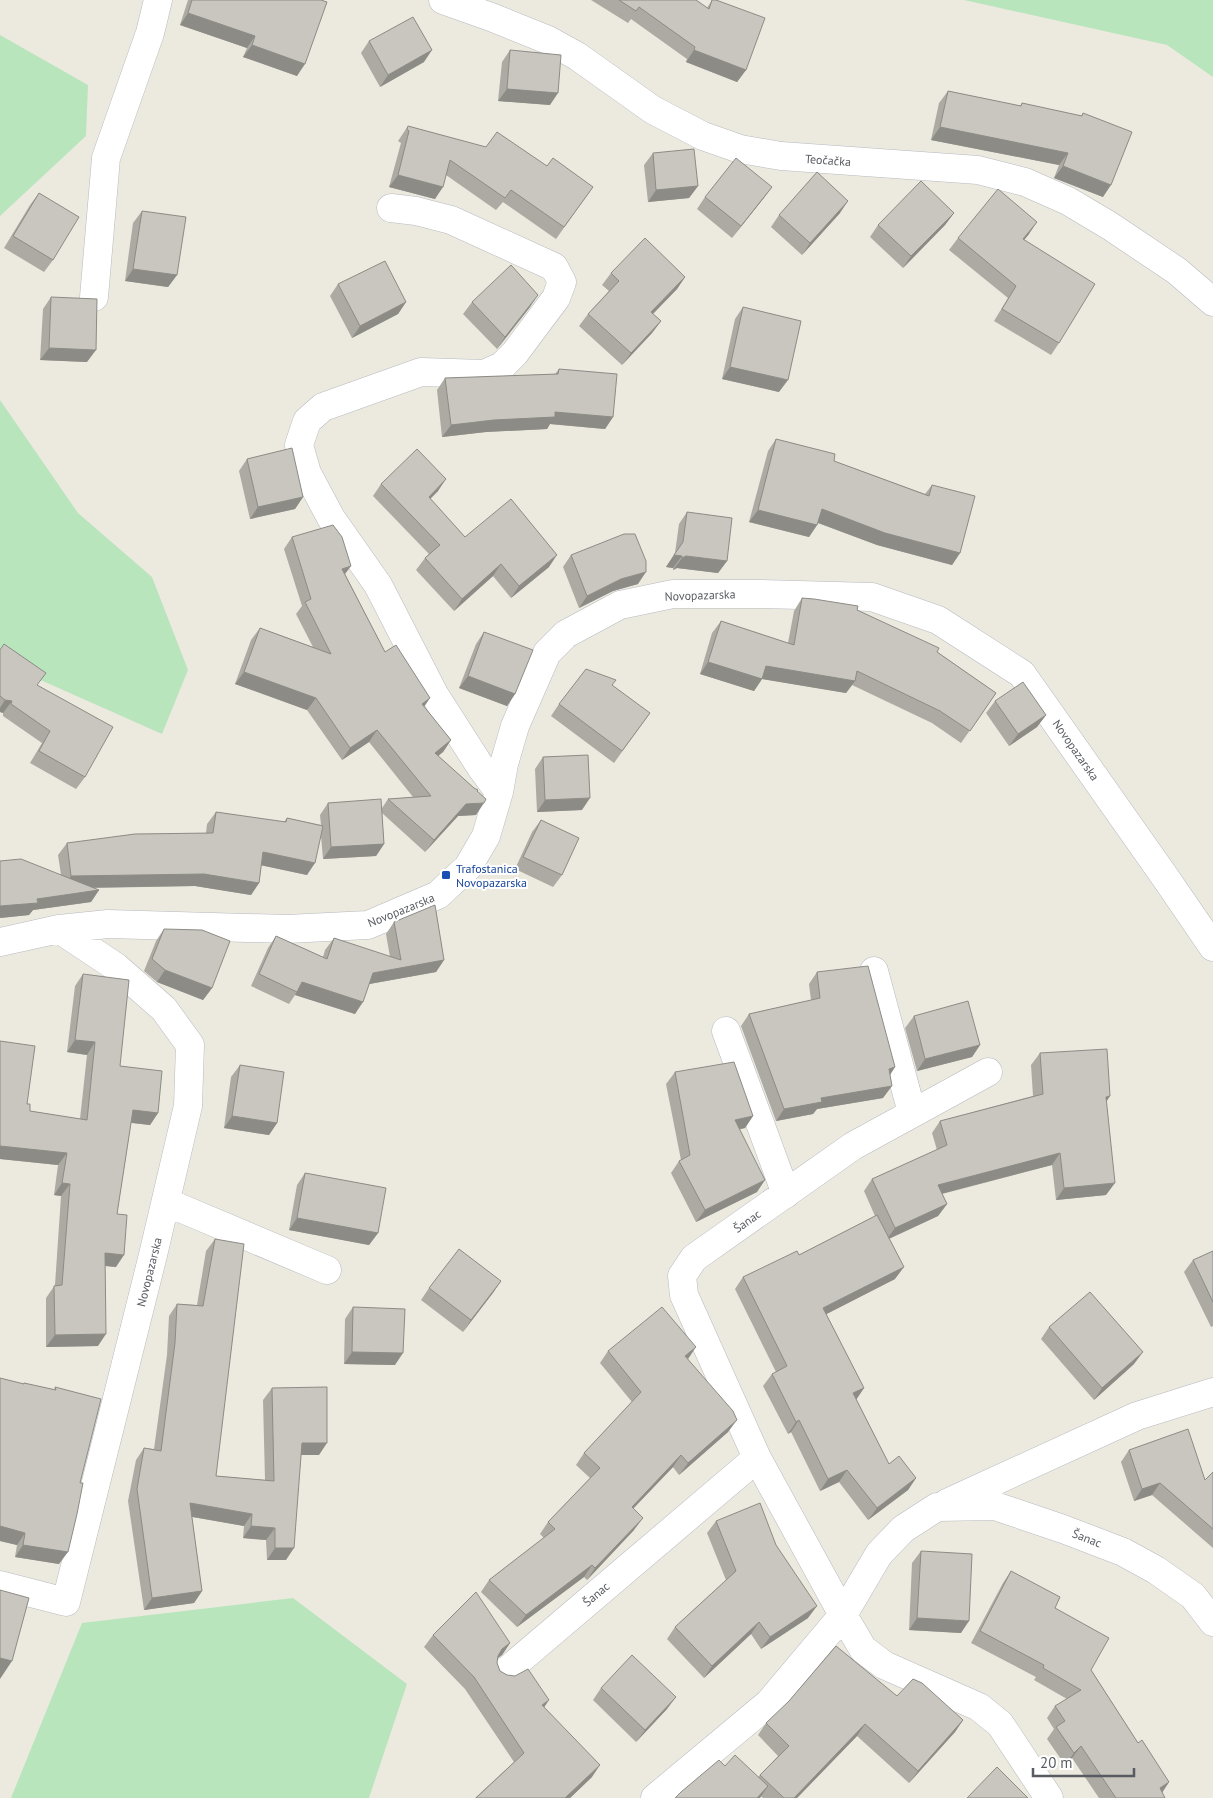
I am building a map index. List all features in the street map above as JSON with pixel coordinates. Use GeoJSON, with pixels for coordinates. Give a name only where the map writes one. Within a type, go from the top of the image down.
{"type":"FeatureCollection","features":[{"type":"Feature","properties":{"kind":"street"},"geometry":{"type":"LineString","coordinates":[[94,297],[106,158],[150,34],[158,0]]}},
{"type":"Feature","properties":{"kind":"street","name":"Teočačka"},"geometry":{"type":"LineString","coordinates":[[443,0],[491,16],[548,40],[577,56],[652,110],[703,136],[740,149],[781,156],[978,170],[1025,182],[1068,201],[1110,226],[1177,271],[1213,302]]}},
{"type":"Feature","properties":{"kind":"street"},"geometry":{"type":"LineString","coordinates":[[391,208],[416,211],[451,220],[554,267],[562,282],[556,298],[515,353],[502,366],[484,374],[421,372],[323,406],[307,421],[300,445],[307,473],[331,518],[378,585],[434,694],[499,792]]}},
{"type":"Feature","properties":{"kind":"street","name":"Novopazarska"},"geometry":{"type":"LineString","coordinates":[[0,942],[59,929],[108,924],[287,929],[368,925],[438,895],[468,867],[486,836],[515,726],[547,653],[566,634],[620,605],[673,594],[761,594],[872,597],[938,620],[1022,674],[1213,947]]}},
{"type":"Feature","properties":{"kind":"street","name":"Novopazarska"},"geometry":{"type":"LineString","coordinates":[[0,1585],[66,1602],[166,1202],[188,1106],[190,1045],[164,1009],[116,967],[59,929]]}},
{"type":"Feature","properties":{"kind":"street"},"geometry":{"type":"LineString","coordinates":[[874,971],[912,1113]]}},
{"type":"Feature","properties":{"kind":"street"},"geometry":{"type":"LineString","coordinates":[[726,1031],[786,1194]]}},
{"type":"Feature","properties":{"kind":"street","name":"Šanac"},"geometry":{"type":"LineString","coordinates":[[988,1072],[853,1146],[694,1258],[682,1276],[684,1295],[757,1458],[863,1649],[884,1666],[979,1707],[1000,1724],[1049,1798]]}},
{"type":"Feature","properties":{"kind":"street"},"geometry":{"type":"LineString","coordinates":[[166,1202],[327,1270]]}},
{"type":"Feature","properties":{"kind":"street"},"geometry":{"type":"LineString","coordinates":[[655,1798],[769,1703],[843,1615],[879,1554],[903,1529],[937,1507],[1137,1416],[1213,1392]]}},
{"type":"Feature","properties":{"kind":"street","name":"Šanac"},"geometry":{"type":"LineString","coordinates":[[504,1672],[757,1458]]}},
{"type":"Feature","properties":{"kind":"street","name":"Šanac"},"geometry":{"type":"LineString","coordinates":[[937,1507],[995,1506],[1123,1552],[1156,1570],[1193,1596],[1213,1622]]}},
{"type":"Feature","properties":{"kind":"green space"},"geometry":{"type":"Polygon","coordinates":[[[964,0],[1213,0],[1213,77],[1167,45],[964,0]]]}},
{"type":"Feature","properties":{"kind":"green space"},"geometry":{"type":"Polygon","coordinates":[[[0,35],[88,85],[86,136],[0,216],[0,35]]]}},
{"type":"Feature","properties":{"kind":"green space"},"geometry":{"type":"Polygon","coordinates":[[[0,400],[78,513],[152,577],[188,670],[162,734],[0,662],[0,400]]]}},
{"type":"Feature","properties":{"kind":"green space"},"geometry":{"type":"Polygon","coordinates":[[[293,1598],[407,1684],[369,1798],[11,1798],[82,1623],[293,1598]]]}},
{"type":"Feature","properties":{"kind":"building"},"geometry":{"type":"Polygon","coordinates":[[[192,0],[321,0],[327,2],[305,64],[252,45],[255,36],[188,13],[192,0]]]}},
{"type":"Feature","properties":{"kind":"building"},"geometry":{"type":"Polygon","coordinates":[[[619,0],[696,0],[709,9],[712,0],[716,0],[765,18],[746,70],[694,50],[695,47],[639,7],[636,11],[619,0]]]}},
{"type":"Feature","properties":{"kind":"building"},"geometry":{"type":"Polygon","coordinates":[[[413,17],[432,50],[388,75],[369,41],[413,17]]]}},
{"type":"Feature","properties":{"kind":"building"},"geometry":{"type":"Polygon","coordinates":[[[510,50],[561,55],[558,93],[507,89],[510,50]]]}},
{"type":"Feature","properties":{"kind":"building"},"geometry":{"type":"Polygon","coordinates":[[[948,91],[1021,106],[1022,103],[1082,116],[1083,113],[1132,132],[1111,185],[1063,166],[1068,153],[940,127],[948,91]]]}},
{"type":"Feature","properties":{"kind":"building"},"geometry":{"type":"Polygon","coordinates":[[[408,126],[486,147],[497,132],[547,166],[553,158],[593,187],[564,227],[511,190],[505,198],[450,160],[443,187],[398,175],[409,131],[407,129],[408,126]]]}},
{"type":"Feature","properties":{"kind":"building"},"geometry":{"type":"Polygon","coordinates":[[[694,149],[698,186],[656,190],[653,153],[694,149]]]}},
{"type":"Feature","properties":{"kind":"building"},"geometry":{"type":"Polygon","coordinates":[[[736,158],[772,187],[741,226],[705,197],[736,158]]]}},
{"type":"Feature","properties":{"kind":"building"},"geometry":{"type":"Polygon","coordinates":[[[817,172],[848,201],[810,243],[779,215],[817,172]]]}},
{"type":"Feature","properties":{"kind":"building"},"geometry":{"type":"Polygon","coordinates":[[[921,181],[954,213],[911,256],[878,225],[921,181]]]}},
{"type":"Feature","properties":{"kind":"building"},"geometry":{"type":"Polygon","coordinates":[[[998,189],[1037,222],[1023,239],[1095,284],[1059,343],[1002,309],[1016,286],[958,238],[998,189]]]}},
{"type":"Feature","properties":{"kind":"building"},"geometry":{"type":"Polygon","coordinates":[[[39,193],[79,217],[53,260],[13,236],[39,193]]]}},
{"type":"Feature","properties":{"kind":"building"},"geometry":{"type":"Polygon","coordinates":[[[142,211],[186,217],[177,275],[133,269],[142,211]]]}},
{"type":"Feature","properties":{"kind":"building"},"geometry":{"type":"Polygon","coordinates":[[[645,238],[685,277],[651,312],[661,321],[631,353],[588,314],[619,281],[611,273],[645,238]]]}},
{"type":"Feature","properties":{"kind":"building"},"geometry":{"type":"Polygon","coordinates":[[[385,261],[406,302],[360,326],[338,284],[385,261]]]}},
{"type":"Feature","properties":{"kind":"building"},"geometry":{"type":"Polygon","coordinates":[[[511,265],[538,295],[505,337],[472,302],[511,265]]]}},
{"type":"Feature","properties":{"kind":"building"},"geometry":{"type":"Polygon","coordinates":[[[51,297],[97,299],[96,350],[49,348],[51,297]]]}},
{"type":"Feature","properties":{"kind":"building"},"geometry":{"type":"Polygon","coordinates":[[[743,307],[801,321],[788,380],[730,367],[743,307]]]}},
{"type":"Feature","properties":{"kind":"building"},"geometry":{"type":"Polygon","coordinates":[[[559,369],[617,374],[613,417],[555,412],[555,417],[494,420],[451,425],[445,378],[558,374],[559,369]]]}},
{"type":"Feature","properties":{"kind":"building"},"geometry":{"type":"Polygon","coordinates":[[[776,439],[835,454],[834,461],[929,496],[932,485],[975,496],[960,553],[885,533],[822,509],[817,525],[758,510],[776,439]]]}},
{"type":"Feature","properties":{"kind":"building"},"geometry":{"type":"Polygon","coordinates":[[[292,448],[303,497],[258,507],[247,459],[292,448]]]}},
{"type":"Feature","properties":{"kind":"building"},"geometry":{"type":"Polygon","coordinates":[[[417,449],[446,479],[429,497],[465,537],[511,499],[557,555],[519,586],[501,564],[462,599],[425,558],[440,545],[381,484],[417,449]]]}},
{"type":"Feature","properties":{"kind":"building"},"geometry":{"type":"Polygon","coordinates":[[[687,512],[732,518],[727,561],[686,556],[682,558],[682,556],[674,555],[683,542],[687,512]]]}},
{"type":"Feature","properties":{"kind":"building"},"geometry":{"type":"Polygon","coordinates":[[[333,525],[342,537],[351,566],[342,569],[385,652],[396,645],[430,698],[422,704],[451,740],[435,753],[486,799],[484,803],[466,804],[434,840],[388,799],[431,796],[377,730],[350,748],[316,698],[244,672],[260,628],[331,654],[305,602],[311,599],[292,537],[333,525]]]}},
{"type":"Feature","properties":{"kind":"building"},"geometry":{"type":"Polygon","coordinates":[[[624,534],[635,534],[646,561],[646,572],[621,579],[587,596],[571,555],[624,534]]]}},
{"type":"Feature","properties":{"kind":"building"},"geometry":{"type":"Polygon","coordinates":[[[802,598],[858,606],[857,610],[939,648],[937,652],[996,693],[970,731],[940,711],[857,671],[855,681],[766,666],[762,679],[708,662],[721,621],[794,645],[802,598]]]}},
{"type":"Feature","properties":{"kind":"building"},"geometry":{"type":"Polygon","coordinates":[[[484,632],[533,650],[515,694],[468,676],[484,632]]]}},
{"type":"Feature","properties":{"kind":"building"},"geometry":{"type":"Polygon","coordinates":[[[4,644],[46,673],[37,685],[113,727],[85,777],[39,751],[50,731],[11,704],[12,701],[5,700],[0,696],[0,650],[4,644]]]}},
{"type":"Feature","properties":{"kind":"building"},"geometry":{"type":"Polygon","coordinates":[[[586,669],[616,680],[612,685],[650,713],[622,751],[559,704],[586,669]]]}},
{"type":"Feature","properties":{"kind":"building"},"geometry":{"type":"Polygon","coordinates":[[[1023,682],[1046,715],[1018,734],[995,701],[1023,682]]]}},
{"type":"Feature","properties":{"kind":"building"},"geometry":{"type":"Polygon","coordinates":[[[588,755],[590,798],[545,800],[543,757],[588,755]]]}},
{"type":"Feature","properties":{"kind":"building"},"geometry":{"type":"Polygon","coordinates":[[[381,799],[384,844],[331,847],[328,803],[381,799]]]}},
{"type":"Feature","properties":{"kind":"building"},"geometry":{"type":"Polygon","coordinates":[[[216,812],[286,822],[287,818],[323,826],[315,863],[263,852],[259,883],[204,874],[71,876],[67,843],[135,834],[213,833],[216,812]]]}},
{"type":"Feature","properties":{"kind":"building"},"geometry":{"type":"Polygon","coordinates":[[[541,820],[579,838],[562,875],[523,857],[541,820]]]}},
{"type":"Feature","properties":{"kind":"building"},"geometry":{"type":"Polygon","coordinates":[[[21,859],[99,890],[37,899],[38,903],[0,906],[0,861],[21,859]]]}},
{"type":"Feature","properties":{"kind":"building"},"geometry":{"type":"Polygon","coordinates":[[[435,905],[444,960],[373,973],[363,1002],[302,982],[297,992],[259,974],[276,936],[327,959],[334,938],[401,960],[394,922],[435,905]]]}},
{"type":"Feature","properties":{"kind":"building"},"geometry":{"type":"Polygon","coordinates":[[[164,929],[202,930],[230,941],[212,988],[165,970],[152,959],[164,929]]]}},
{"type":"Feature","properties":{"kind":"building"},"geometry":{"type":"Polygon","coordinates":[[[868,966],[895,1067],[889,1069],[892,1086],[821,1098],[822,1102],[784,1109],[749,1014],[820,998],[817,972],[868,966]]]}},
{"type":"Feature","properties":{"kind":"building"},"geometry":{"type":"Polygon","coordinates":[[[83,974],[129,980],[120,1066],[162,1071],[158,1113],[133,1110],[117,1214],[127,1215],[124,1255],[105,1253],[106,1334],[55,1335],[54,1286],[62,1285],[70,1184],[62,1183],[67,1153],[0,1146],[0,1041],[35,1046],[27,1104],[30,1104],[30,1111],[87,1120],[95,1042],[75,1040],[83,974]]]}},
{"type":"Feature","properties":{"kind":"building"},"geometry":{"type":"Polygon","coordinates":[[[968,1001],[980,1045],[925,1059],[914,1016],[968,1001]]]}},
{"type":"Feature","properties":{"kind":"building"},"geometry":{"type":"Polygon","coordinates":[[[1107,1049],[1110,1096],[1106,1097],[1115,1183],[1064,1188],[1060,1153],[938,1185],[947,1204],[895,1228],[872,1179],[947,1145],[940,1121],[1043,1094],[1040,1053],[1107,1049]]]}},
{"type":"Feature","properties":{"kind":"building"},"geometry":{"type":"Polygon","coordinates":[[[734,1062],[753,1116],[735,1120],[765,1180],[705,1210],[679,1161],[690,1155],[675,1072],[734,1062]]]}},
{"type":"Feature","properties":{"kind":"building"},"geometry":{"type":"Polygon","coordinates":[[[240,1065],[284,1072],[277,1123],[232,1116],[240,1065]]]}},
{"type":"Feature","properties":{"kind":"building"},"geometry":{"type":"Polygon","coordinates":[[[305,1173],[386,1188],[378,1233],[297,1218],[305,1173]]]}},
{"type":"Feature","properties":{"kind":"building"},"geometry":{"type":"Polygon","coordinates":[[[877,1215],[904,1267],[823,1308],[864,1388],[853,1393],[889,1464],[899,1456],[916,1478],[877,1508],[847,1470],[828,1479],[799,1420],[796,1422],[772,1374],[787,1366],[743,1277],[797,1251],[799,1255],[877,1215]]]}},
{"type":"Feature","properties":{"kind":"building"},"geometry":{"type":"Polygon","coordinates":[[[215,1239],[244,1244],[216,1476],[274,1481],[272,1388],[327,1387],[327,1443],[302,1443],[294,1548],[275,1548],[275,1528],[251,1526],[252,1514],[190,1503],[202,1591],[152,1598],[137,1489],[144,1448],[161,1451],[175,1343],[177,1304],[203,1306],[215,1239]]]}},
{"type":"Feature","properties":{"kind":"building"},"geometry":{"type":"Polygon","coordinates":[[[459,1249],[501,1281],[471,1320],[429,1288],[459,1249]]]}},
{"type":"Feature","properties":{"kind":"building"},"geometry":{"type":"Polygon","coordinates":[[[1213,1251],[1213,1302],[1193,1260],[1213,1251]]]}},
{"type":"Feature","properties":{"kind":"building"},"geometry":{"type":"Polygon","coordinates":[[[1090,1292],[1143,1352],[1102,1388],[1049,1327],[1090,1292]]]}},
{"type":"Feature","properties":{"kind":"building"},"geometry":{"type":"Polygon","coordinates":[[[353,1307],[405,1309],[403,1353],[352,1352],[353,1307]]]}},
{"type":"Feature","properties":{"kind":"building"},"geometry":{"type":"Polygon","coordinates":[[[662,1307],[696,1347],[685,1356],[733,1411],[737,1420],[688,1463],[681,1455],[632,1507],[643,1518],[595,1568],[592,1565],[526,1615],[489,1580],[555,1529],[548,1522],[600,1468],[584,1453],[641,1392],[608,1351],[662,1307]]]}},
{"type":"Feature","properties":{"kind":"building"},"geometry":{"type":"Polygon","coordinates":[[[0,1378],[56,1390],[55,1387],[101,1399],[80,1483],[83,1483],[68,1552],[23,1545],[25,1533],[0,1526],[0,1378]]]}},
{"type":"Feature","properties":{"kind":"building"},"geometry":{"type":"Polygon","coordinates":[[[1188,1429],[1205,1480],[1213,1472],[1213,1529],[1160,1483],[1142,1489],[1129,1450],[1188,1429]]]}},
{"type":"Feature","properties":{"kind":"building"},"geometry":{"type":"Polygon","coordinates":[[[760,1503],[776,1545],[817,1606],[770,1637],[759,1622],[712,1666],[675,1627],[736,1571],[716,1521],[760,1503]]]}},
{"type":"Feature","properties":{"kind":"building"},"geometry":{"type":"Polygon","coordinates":[[[921,1551],[972,1554],[969,1621],[917,1618],[921,1551]]]}},
{"type":"Feature","properties":{"kind":"building"},"geometry":{"type":"Polygon","coordinates":[[[1011,1571],[1060,1597],[1055,1608],[1109,1638],[1091,1670],[1138,1743],[1142,1740],[1169,1782],[1160,1788],[1165,1798],[1116,1798],[1081,1746],[1074,1753],[1056,1727],[1065,1721],[1055,1706],[1081,1690],[1043,1668],[1044,1665],[980,1631],[1011,1571]]]}},
{"type":"Feature","properties":{"kind":"building"},"geometry":{"type":"Polygon","coordinates":[[[0,1590],[29,1598],[12,1661],[0,1658],[0,1590]]]}},
{"type":"Feature","properties":{"kind":"building"},"geometry":{"type":"Polygon","coordinates":[[[476,1592],[510,1643],[502,1649],[498,1656],[497,1663],[500,1671],[507,1675],[515,1676],[528,1669],[549,1700],[542,1705],[600,1765],[565,1798],[476,1798],[524,1753],[474,1677],[433,1635],[476,1592]]]}},
{"type":"Feature","properties":{"kind":"building"},"geometry":{"type":"Polygon","coordinates":[[[836,1646],[897,1696],[913,1679],[922,1683],[963,1720],[918,1771],[865,1724],[794,1798],[784,1798],[760,1775],[789,1746],[766,1723],[789,1701],[836,1646]]]}},
{"type":"Feature","properties":{"kind":"building"},"geometry":{"type":"Polygon","coordinates":[[[632,1655],[676,1697],[645,1730],[601,1688],[632,1655]]]}},
{"type":"Feature","properties":{"kind":"building"},"geometry":{"type":"Polygon","coordinates":[[[735,1755],[768,1786],[757,1798],[675,1798],[719,1760],[725,1766],[735,1755]]]}},
{"type":"Feature","properties":{"kind":"building"},"geometry":{"type":"Polygon","coordinates":[[[997,1767],[1028,1798],[967,1798],[997,1767]]]}},
{"type":"Feature","properties":{"kind":"place","name":"Trafostanica Novopazarska"},"geometry":{"type":"Point","coordinates":[446,875]}}]}
